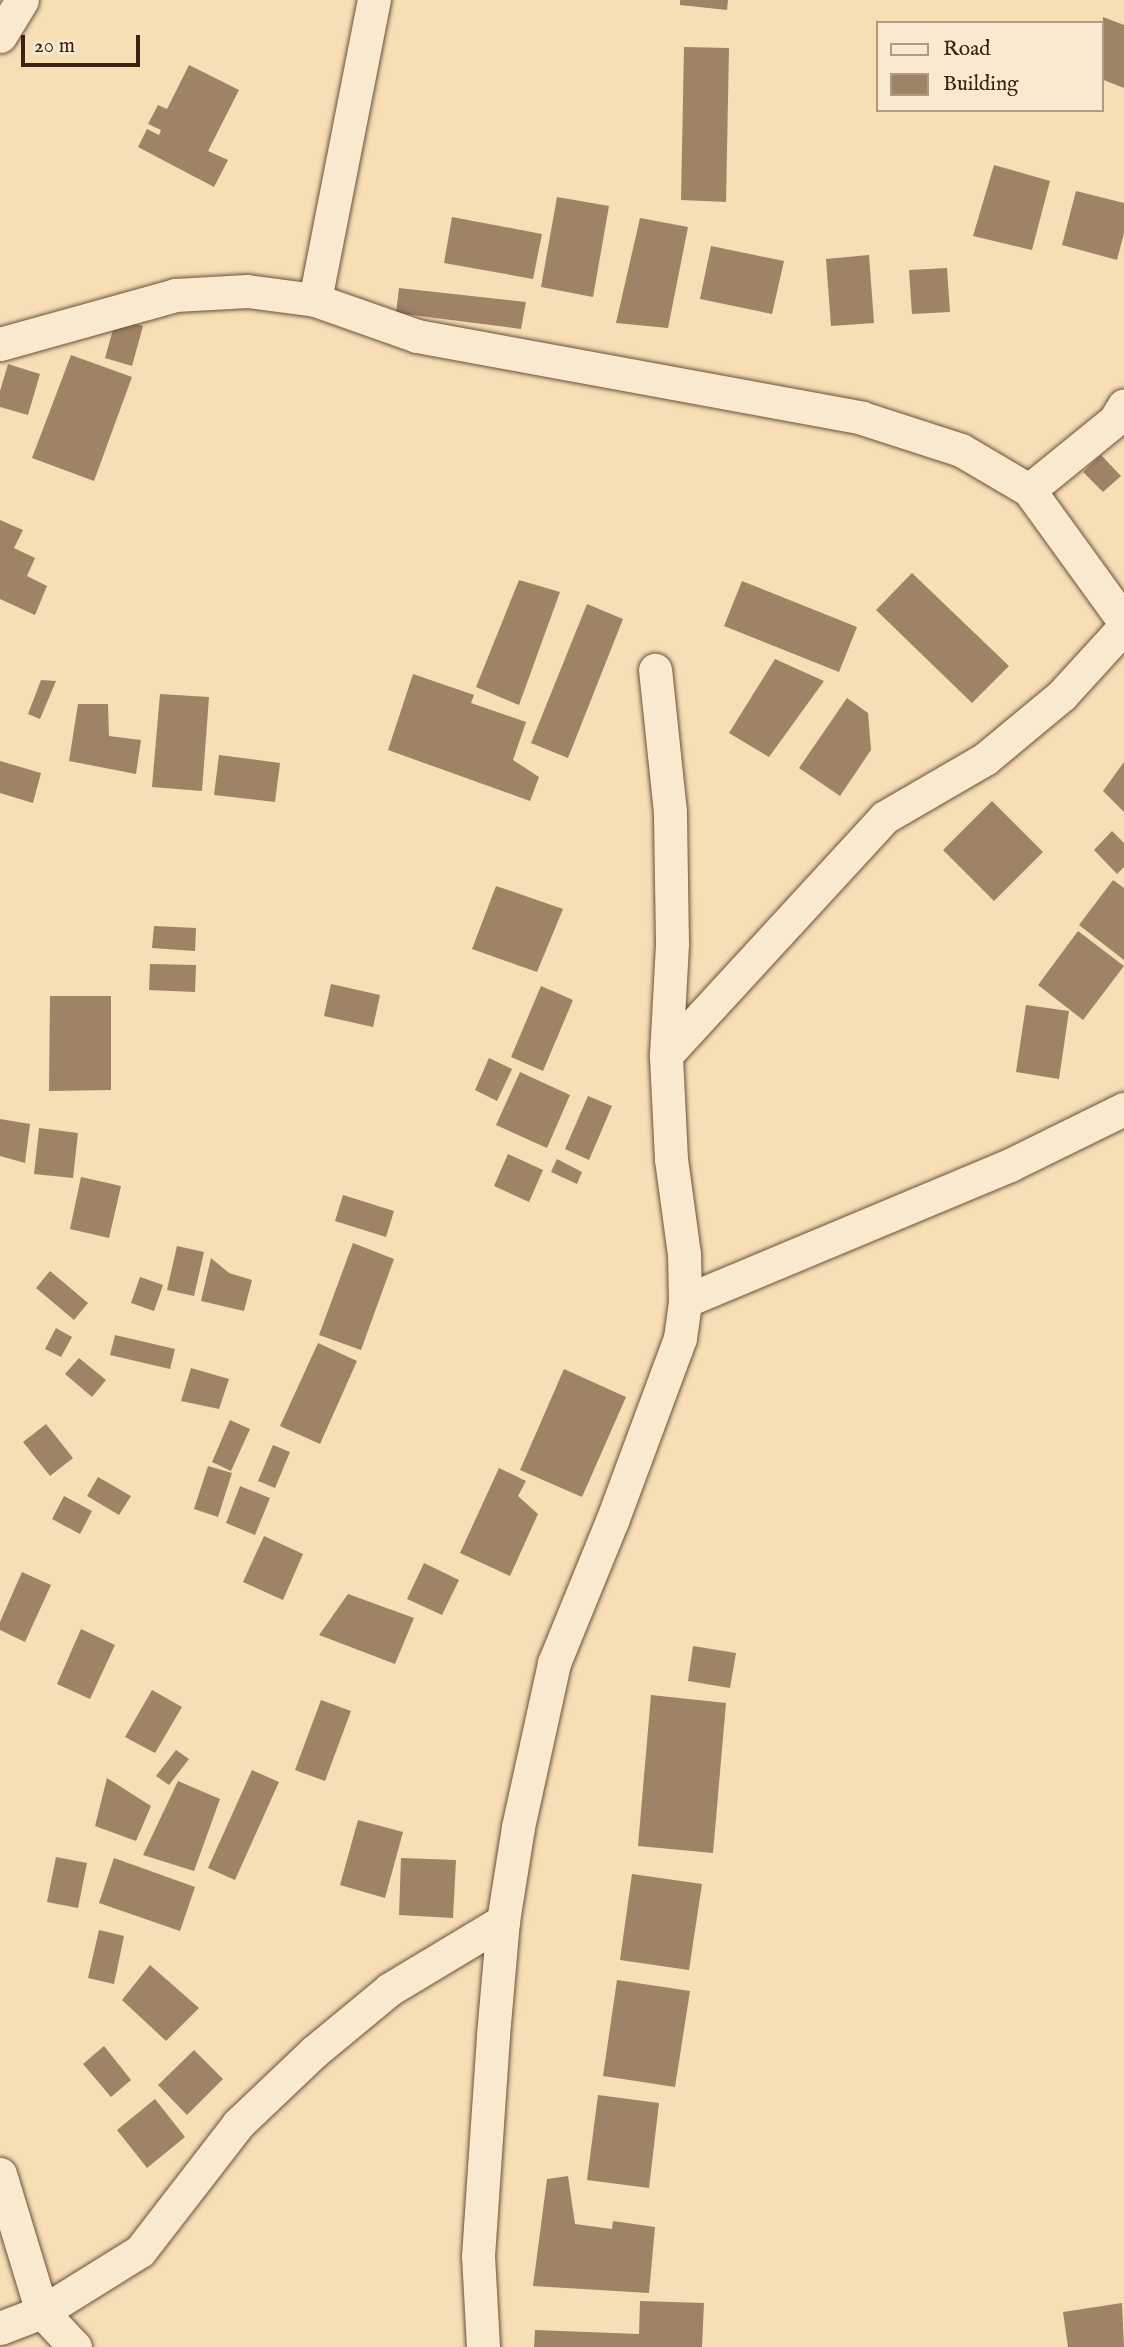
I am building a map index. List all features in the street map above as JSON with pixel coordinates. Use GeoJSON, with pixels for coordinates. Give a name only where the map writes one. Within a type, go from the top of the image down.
{"type":"FeatureCollection","features":[{"type":"Feature","properties":{"kind":"street"},"geometry":{"type":"LineString","coordinates":[[0,36],[22,0]]}},
{"type":"Feature","properties":{"kind":"street"},"geometry":{"type":"LineString","coordinates":[[315,300],[374,0]]}},
{"type":"Feature","properties":{"kind":"street"},"geometry":{"type":"LineString","coordinates":[[0,344],[175,295],[247,291],[315,300],[417,335],[862,418],[961,450],[1029,490],[1124,621]]}},
{"type":"Feature","properties":{"kind":"street"},"geometry":{"type":"LineString","coordinates":[[1029,490],[1115,420],[1124,405]]}},
{"type":"Feature","properties":{"kind":"street"},"geometry":{"type":"LineString","coordinates":[[666,1055],[885,817],[985,759],[1062,695],[1124,627]]}},
{"type":"Feature","properties":{"kind":"street"},"geometry":{"type":"LineString","coordinates":[[483,2347],[478,2256],[503,1921],[536,1734],[554,1663],[612,1521],[680,1338],[685,1301],[684,1254],[671,1159],[666,1055],[672,943],[670,812],[655,670]]}},
{"type":"Feature","properties":{"kind":"street"},"geometry":{"type":"LineString","coordinates":[[685,1301],[1010,1165],[1124,1109]]}},
{"type":"Feature","properties":{"kind":"street"},"geometry":{"type":"LineString","coordinates":[[0,2328],[42,2312],[140,2251],[238,2124],[326,2042],[390,1989],[503,1921]]}},
{"type":"Feature","properties":{"kind":"street"},"geometry":{"type":"LineString","coordinates":[[0,2174],[42,2312],[75,2347]]}},
{"type":"Feature","properties":{"kind":"building"},"geometry":{"type":"Polygon","coordinates":[[[680,0],[728,0],[727,10],[680,5],[680,0]]]}},
{"type":"Feature","properties":{"kind":"building"},"geometry":{"type":"Polygon","coordinates":[[[1103,17],[1124,25],[1124,88],[1103,80],[1103,17]]]}},
{"type":"Feature","properties":{"kind":"building"},"geometry":{"type":"Polygon","coordinates":[[[684,47],[729,48],[726,202],[681,200],[684,47]]]}},
{"type":"Feature","properties":{"kind":"building"},"geometry":{"type":"Polygon","coordinates":[[[189,65],[239,90],[208,151],[228,160],[214,187],[138,147],[147,129],[159,135],[161,130],[148,124],[158,105],[167,109],[189,65]]]}},
{"type":"Feature","properties":{"kind":"building"},"geometry":{"type":"Polygon","coordinates":[[[994,165],[1050,181],[1032,250],[973,236],[994,165]]]}},
{"type":"Feature","properties":{"kind":"building"},"geometry":{"type":"Polygon","coordinates":[[[1076,191],[1124,203],[1124,233],[1117,260],[1062,245],[1076,191]]]}},
{"type":"Feature","properties":{"kind":"building"},"geometry":{"type":"Polygon","coordinates":[[[557,197],[609,206],[593,297],[541,287],[557,197]]]}},
{"type":"Feature","properties":{"kind":"building"},"geometry":{"type":"Polygon","coordinates":[[[452,217],[542,234],[533,279],[444,263],[452,217]]]}},
{"type":"Feature","properties":{"kind":"building"},"geometry":{"type":"Polygon","coordinates":[[[640,218],[688,227],[668,328],[616,323],[640,218]]]}},
{"type":"Feature","properties":{"kind":"building"},"geometry":{"type":"Polygon","coordinates":[[[711,246],[784,261],[772,314],[700,299],[711,246]]]}},
{"type":"Feature","properties":{"kind":"building"},"geometry":{"type":"Polygon","coordinates":[[[869,255],[874,323],[831,326],[826,259],[869,255]]]}},
{"type":"Feature","properties":{"kind":"building"},"geometry":{"type":"Polygon","coordinates":[[[947,268],[950,312],[912,314],[909,270],[947,268]]]}},
{"type":"Feature","properties":{"kind":"building"},"geometry":{"type":"Polygon","coordinates":[[[399,288],[526,302],[521,329],[396,313],[399,288]]]}},
{"type":"Feature","properties":{"kind":"building"},"geometry":{"type":"Polygon","coordinates":[[[116,319],[143,326],[132,366],[105,358],[116,319]]]}},
{"type":"Feature","properties":{"kind":"building"},"geometry":{"type":"Polygon","coordinates":[[[71,355],[132,377],[94,481],[32,458],[71,355]]]}},
{"type":"Feature","properties":{"kind":"building"},"geometry":{"type":"Polygon","coordinates":[[[8,364],[40,374],[28,415],[0,407],[0,391],[8,364]]]}},
{"type":"Feature","properties":{"kind":"building"},"geometry":{"type":"Polygon","coordinates":[[[1101,455],[1121,476],[1103,492],[1083,472],[1101,455]]]}},
{"type":"Feature","properties":{"kind":"building"},"geometry":{"type":"Polygon","coordinates":[[[0,520],[23,530],[14,548],[35,558],[27,576],[47,586],[35,615],[0,599],[0,520]]]}},
{"type":"Feature","properties":{"kind":"building"},"geometry":{"type":"Polygon","coordinates":[[[912,573],[1009,666],[972,703],[876,610],[912,573]]]}},
{"type":"Feature","properties":{"kind":"building"},"geometry":{"type":"Polygon","coordinates":[[[519,580],[560,592],[519,705],[476,687],[519,580]]]}},
{"type":"Feature","properties":{"kind":"building"},"geometry":{"type":"Polygon","coordinates":[[[742,581],[857,627],[839,672],[724,626],[742,581]]]}},
{"type":"Feature","properties":{"kind":"building"},"geometry":{"type":"Polygon","coordinates":[[[587,604],[623,619],[568,758],[531,743],[587,604]]]}},
{"type":"Feature","properties":{"kind":"building"},"geometry":{"type":"Polygon","coordinates":[[[775,659],[824,681],[769,757],[729,733],[775,659]]]}},
{"type":"Feature","properties":{"kind":"building"},"geometry":{"type":"Polygon","coordinates":[[[413,674],[474,695],[471,703],[526,722],[513,760],[539,777],[530,801],[388,750],[413,674]]]}},
{"type":"Feature","properties":{"kind":"building"},"geometry":{"type":"Polygon","coordinates":[[[41,680],[56,681],[40,719],[28,714],[41,680]]]}},
{"type":"Feature","properties":{"kind":"building"},"geometry":{"type":"Polygon","coordinates":[[[160,694],[209,697],[202,791],[152,787],[160,694]]]}},
{"type":"Feature","properties":{"kind":"building"},"geometry":{"type":"Polygon","coordinates":[[[847,698],[868,713],[871,750],[840,796],[799,768],[847,698]]]}},
{"type":"Feature","properties":{"kind":"building"},"geometry":{"type":"Polygon","coordinates":[[[78,704],[108,704],[109,736],[141,740],[136,774],[69,761],[78,704]]]}},
{"type":"Feature","properties":{"kind":"building"},"geometry":{"type":"Polygon","coordinates":[[[219,755],[280,763],[275,802],[214,795],[219,755]]]}},
{"type":"Feature","properties":{"kind":"building"},"geometry":{"type":"Polygon","coordinates":[[[0,761],[41,773],[33,803],[0,793],[0,761]]]}},
{"type":"Feature","properties":{"kind":"building"},"geometry":{"type":"Polygon","coordinates":[[[1124,762],[1124,812],[1103,791],[1124,762]]]}},
{"type":"Feature","properties":{"kind":"building"},"geometry":{"type":"Polygon","coordinates":[[[992,801],[1043,852],[994,901],[943,850],[992,801]]]}},
{"type":"Feature","properties":{"kind":"building"},"geometry":{"type":"Polygon","coordinates":[[[1112,831],[1124,843],[1124,867],[1117,874],[1094,850],[1112,831]]]}},
{"type":"Feature","properties":{"kind":"building"},"geometry":{"type":"Polygon","coordinates":[[[1113,880],[1124,888],[1124,960],[1079,925],[1113,880]]]}},
{"type":"Feature","properties":{"kind":"building"},"geometry":{"type":"Polygon","coordinates":[[[496,886],[563,909],[537,972],[472,949],[496,886]]]}},
{"type":"Feature","properties":{"kind":"building"},"geometry":{"type":"Polygon","coordinates":[[[154,926],[196,928],[195,951],[152,948],[154,926]]]}},
{"type":"Feature","properties":{"kind":"building"},"geometry":{"type":"Polygon","coordinates":[[[1078,931],[1124,966],[1083,1020],[1038,985],[1078,931]]]}},
{"type":"Feature","properties":{"kind":"building"},"geometry":{"type":"Polygon","coordinates":[[[150,964],[196,965],[195,992],[149,990],[150,964]]]}},
{"type":"Feature","properties":{"kind":"building"},"geometry":{"type":"Polygon","coordinates":[[[331,984],[380,995],[373,1027],[324,1016],[331,984]]]}},
{"type":"Feature","properties":{"kind":"building"},"geometry":{"type":"Polygon","coordinates":[[[541,986],[573,1000],[543,1071],[511,1057],[541,986]]]}},
{"type":"Feature","properties":{"kind":"building"},"geometry":{"type":"Polygon","coordinates":[[[50,996],[111,996],[111,1090],[49,1091],[50,996]]]}},
{"type":"Feature","properties":{"kind":"building"},"geometry":{"type":"Polygon","coordinates":[[[1026,1005],[1069,1011],[1059,1079],[1016,1072],[1026,1005]]]}},
{"type":"Feature","properties":{"kind":"building"},"geometry":{"type":"Polygon","coordinates":[[[489,1058],[512,1069],[497,1101],[475,1090],[489,1058]]]}},
{"type":"Feature","properties":{"kind":"building"},"geometry":{"type":"Polygon","coordinates":[[[520,1072],[570,1095],[547,1148],[496,1125],[520,1072]]]}},
{"type":"Feature","properties":{"kind":"building"},"geometry":{"type":"Polygon","coordinates":[[[588,1096],[612,1106],[589,1160],[565,1149],[588,1096]]]}},
{"type":"Feature","properties":{"kind":"building"},"geometry":{"type":"Polygon","coordinates":[[[0,1119],[30,1124],[25,1163],[0,1156],[0,1119]]]}},
{"type":"Feature","properties":{"kind":"building"},"geometry":{"type":"Polygon","coordinates":[[[39,1128],[78,1133],[73,1178],[34,1174],[39,1128]]]}},
{"type":"Feature","properties":{"kind":"building"},"geometry":{"type":"Polygon","coordinates":[[[508,1154],[543,1170],[529,1202],[494,1186],[508,1154]]]}},
{"type":"Feature","properties":{"kind":"building"},"geometry":{"type":"Polygon","coordinates":[[[557,1159],[582,1172],[577,1184],[551,1172],[557,1159]]]}},
{"type":"Feature","properties":{"kind":"building"},"geometry":{"type":"Polygon","coordinates":[[[81,1177],[121,1186],[109,1238],[70,1229],[81,1177]]]}},
{"type":"Feature","properties":{"kind":"building"},"geometry":{"type":"Polygon","coordinates":[[[343,1195],[394,1211],[386,1237],[335,1221],[343,1195]]]}},
{"type":"Feature","properties":{"kind":"building"},"geometry":{"type":"Polygon","coordinates":[[[353,1243],[394,1259],[361,1350],[319,1335],[353,1243]]]}},
{"type":"Feature","properties":{"kind":"building"},"geometry":{"type":"Polygon","coordinates":[[[177,1246],[204,1252],[194,1296],[167,1290],[177,1246]]]}},
{"type":"Feature","properties":{"kind":"building"},"geometry":{"type":"Polygon","coordinates":[[[211,1258],[229,1273],[252,1280],[244,1311],[201,1301],[211,1258]]]}},
{"type":"Feature","properties":{"kind":"building"},"geometry":{"type":"Polygon","coordinates":[[[50,1271],[88,1303],[74,1320],[36,1288],[50,1271]]]}},
{"type":"Feature","properties":{"kind":"building"},"geometry":{"type":"Polygon","coordinates":[[[140,1277],[163,1285],[154,1311],[131,1303],[140,1277]]]}},
{"type":"Feature","properties":{"kind":"building"},"geometry":{"type":"Polygon","coordinates":[[[56,1328],[72,1337],[61,1357],[45,1349],[56,1328]]]}},
{"type":"Feature","properties":{"kind":"building"},"geometry":{"type":"Polygon","coordinates":[[[115,1335],[175,1349],[170,1369],[110,1355],[115,1335]]]}},
{"type":"Feature","properties":{"kind":"building"},"geometry":{"type":"Polygon","coordinates":[[[318,1343],[357,1361],[320,1444],[280,1426],[318,1343]]]}},
{"type":"Feature","properties":{"kind":"building"},"geometry":{"type":"Polygon","coordinates":[[[79,1358],[106,1380],[92,1397],[65,1374],[79,1358]]]}},
{"type":"Feature","properties":{"kind":"building"},"geometry":{"type":"Polygon","coordinates":[[[191,1368],[229,1379],[219,1409],[181,1401],[191,1368]]]}},
{"type":"Feature","properties":{"kind":"building"},"geometry":{"type":"Polygon","coordinates":[[[564,1369],[626,1397],[582,1497],[520,1470],[564,1369]]]}},
{"type":"Feature","properties":{"kind":"building"},"geometry":{"type":"Polygon","coordinates":[[[230,1420],[250,1429],[231,1471],[212,1462],[230,1420]]]}},
{"type":"Feature","properties":{"kind":"building"},"geometry":{"type":"Polygon","coordinates":[[[46,1424],[73,1458],[50,1476],[23,1442],[46,1424]]]}},
{"type":"Feature","properties":{"kind":"building"},"geometry":{"type":"Polygon","coordinates":[[[273,1445],[290,1452],[275,1488],[258,1481],[273,1445]]]}},
{"type":"Feature","properties":{"kind":"building"},"geometry":{"type":"Polygon","coordinates":[[[208,1466],[232,1473],[218,1517],[194,1509],[208,1466]]]}},
{"type":"Feature","properties":{"kind":"building"},"geometry":{"type":"Polygon","coordinates":[[[499,1468],[526,1481],[518,1496],[538,1514],[510,1576],[460,1553],[499,1468]]]}},
{"type":"Feature","properties":{"kind":"building"},"geometry":{"type":"Polygon","coordinates":[[[98,1477],[131,1496],[119,1515],[87,1496],[98,1477]]]}},
{"type":"Feature","properties":{"kind":"building"},"geometry":{"type":"Polygon","coordinates":[[[240,1486],[270,1498],[255,1535],[226,1523],[240,1486]]]}},
{"type":"Feature","properties":{"kind":"building"},"geometry":{"type":"Polygon","coordinates":[[[64,1496],[92,1511],[80,1534],[52,1519],[64,1496]]]}},
{"type":"Feature","properties":{"kind":"building"},"geometry":{"type":"Polygon","coordinates":[[[264,1536],[303,1554],[283,1600],[243,1582],[264,1536]]]}},
{"type":"Feature","properties":{"kind":"building"},"geometry":{"type":"Polygon","coordinates":[[[424,1563],[459,1580],[442,1615],[407,1599],[424,1563]]]}},
{"type":"Feature","properties":{"kind":"building"},"geometry":{"type":"Polygon","coordinates":[[[22,1572],[51,1585],[25,1642],[0,1630],[0,1622],[22,1572]]]}},
{"type":"Feature","properties":{"kind":"building"},"geometry":{"type":"Polygon","coordinates":[[[348,1594],[414,1618],[395,1664],[319,1635],[348,1594]]]}},
{"type":"Feature","properties":{"kind":"building"},"geometry":{"type":"Polygon","coordinates":[[[81,1629],[115,1645],[90,1699],[57,1684],[81,1629]]]}},
{"type":"Feature","properties":{"kind":"building"},"geometry":{"type":"Polygon","coordinates":[[[693,1646],[736,1653],[730,1688],[688,1681],[693,1646]]]}},
{"type":"Feature","properties":{"kind":"building"},"geometry":{"type":"Polygon","coordinates":[[[152,1690],[182,1707],[155,1753],[125,1737],[152,1690]]]}},
{"type":"Feature","properties":{"kind":"building"},"geometry":{"type":"Polygon","coordinates":[[[651,1695],[726,1703],[713,1853],[638,1846],[651,1695]]]}},
{"type":"Feature","properties":{"kind":"building"},"geometry":{"type":"Polygon","coordinates":[[[321,1700],[351,1711],[325,1781],[295,1770],[321,1700]]]}},
{"type":"Feature","properties":{"kind":"building"},"geometry":{"type":"Polygon","coordinates":[[[176,1750],[189,1759],[169,1785],[156,1776],[176,1750]]]}},
{"type":"Feature","properties":{"kind":"building"},"geometry":{"type":"Polygon","coordinates":[[[252,1770],[279,1782],[235,1880],[208,1868],[252,1770]]]}},
{"type":"Feature","properties":{"kind":"building"},"geometry":{"type":"Polygon","coordinates":[[[107,1778],[151,1806],[136,1841],[95,1826],[107,1778]]]}},
{"type":"Feature","properties":{"kind":"building"},"geometry":{"type":"Polygon","coordinates":[[[178,1781],[220,1799],[194,1871],[143,1855],[178,1781]]]}},
{"type":"Feature","properties":{"kind":"building"},"geometry":{"type":"Polygon","coordinates":[[[358,1820],[403,1832],[385,1898],[340,1885],[358,1820]]]}},
{"type":"Feature","properties":{"kind":"building"},"geometry":{"type":"Polygon","coordinates":[[[56,1857],[87,1863],[78,1908],[47,1902],[56,1857]]]}},
{"type":"Feature","properties":{"kind":"building"},"geometry":{"type":"Polygon","coordinates":[[[114,1858],[195,1887],[180,1931],[99,1903],[114,1858]]]}},
{"type":"Feature","properties":{"kind":"building"},"geometry":{"type":"Polygon","coordinates":[[[401,1858],[456,1860],[453,1918],[399,1915],[401,1858]]]}},
{"type":"Feature","properties":{"kind":"building"},"geometry":{"type":"Polygon","coordinates":[[[632,1874],[702,1884],[689,1970],[620,1960],[632,1874]]]}},
{"type":"Feature","properties":{"kind":"building"},"geometry":{"type":"Polygon","coordinates":[[[99,1930],[124,1936],[114,1984],[88,1978],[99,1930]]]}},
{"type":"Feature","properties":{"kind":"building"},"geometry":{"type":"Polygon","coordinates":[[[150,1965],[199,2008],[166,2041],[122,2000],[150,1965]]]}},
{"type":"Feature","properties":{"kind":"building"},"geometry":{"type":"Polygon","coordinates":[[[617,1980],[690,1991],[675,2087],[603,2076],[617,1980]]]}},
{"type":"Feature","properties":{"kind":"building"},"geometry":{"type":"Polygon","coordinates":[[[104,2046],[131,2080],[111,2097],[83,2064],[104,2046]]]}},
{"type":"Feature","properties":{"kind":"building"},"geometry":{"type":"Polygon","coordinates":[[[194,2050],[223,2079],[187,2115],[158,2085],[194,2050]]]}},
{"type":"Feature","properties":{"kind":"building"},"geometry":{"type":"Polygon","coordinates":[[[598,2095],[659,2103],[649,2188],[587,2180],[598,2095]]]}},
{"type":"Feature","properties":{"kind":"building"},"geometry":{"type":"Polygon","coordinates":[[[155,2099],[185,2137],[147,2168],[117,2130],[155,2099]]]}},
{"type":"Feature","properties":{"kind":"building"},"geometry":{"type":"Polygon","coordinates":[[[568,2176],[575,2224],[612,2229],[613,2221],[655,2227],[649,2293],[533,2286],[547,2179],[568,2176]]]}},
{"type":"Feature","properties":{"kind":"building"},"geometry":{"type":"Polygon","coordinates":[[[640,2301],[704,2303],[702,2347],[534,2347],[535,2330],[639,2334],[640,2301]]]}},
{"type":"Feature","properties":{"kind":"building"},"geometry":{"type":"Polygon","coordinates":[[[1122,2303],[1124,2347],[1068,2347],[1063,2312],[1122,2303]]]}}]}
